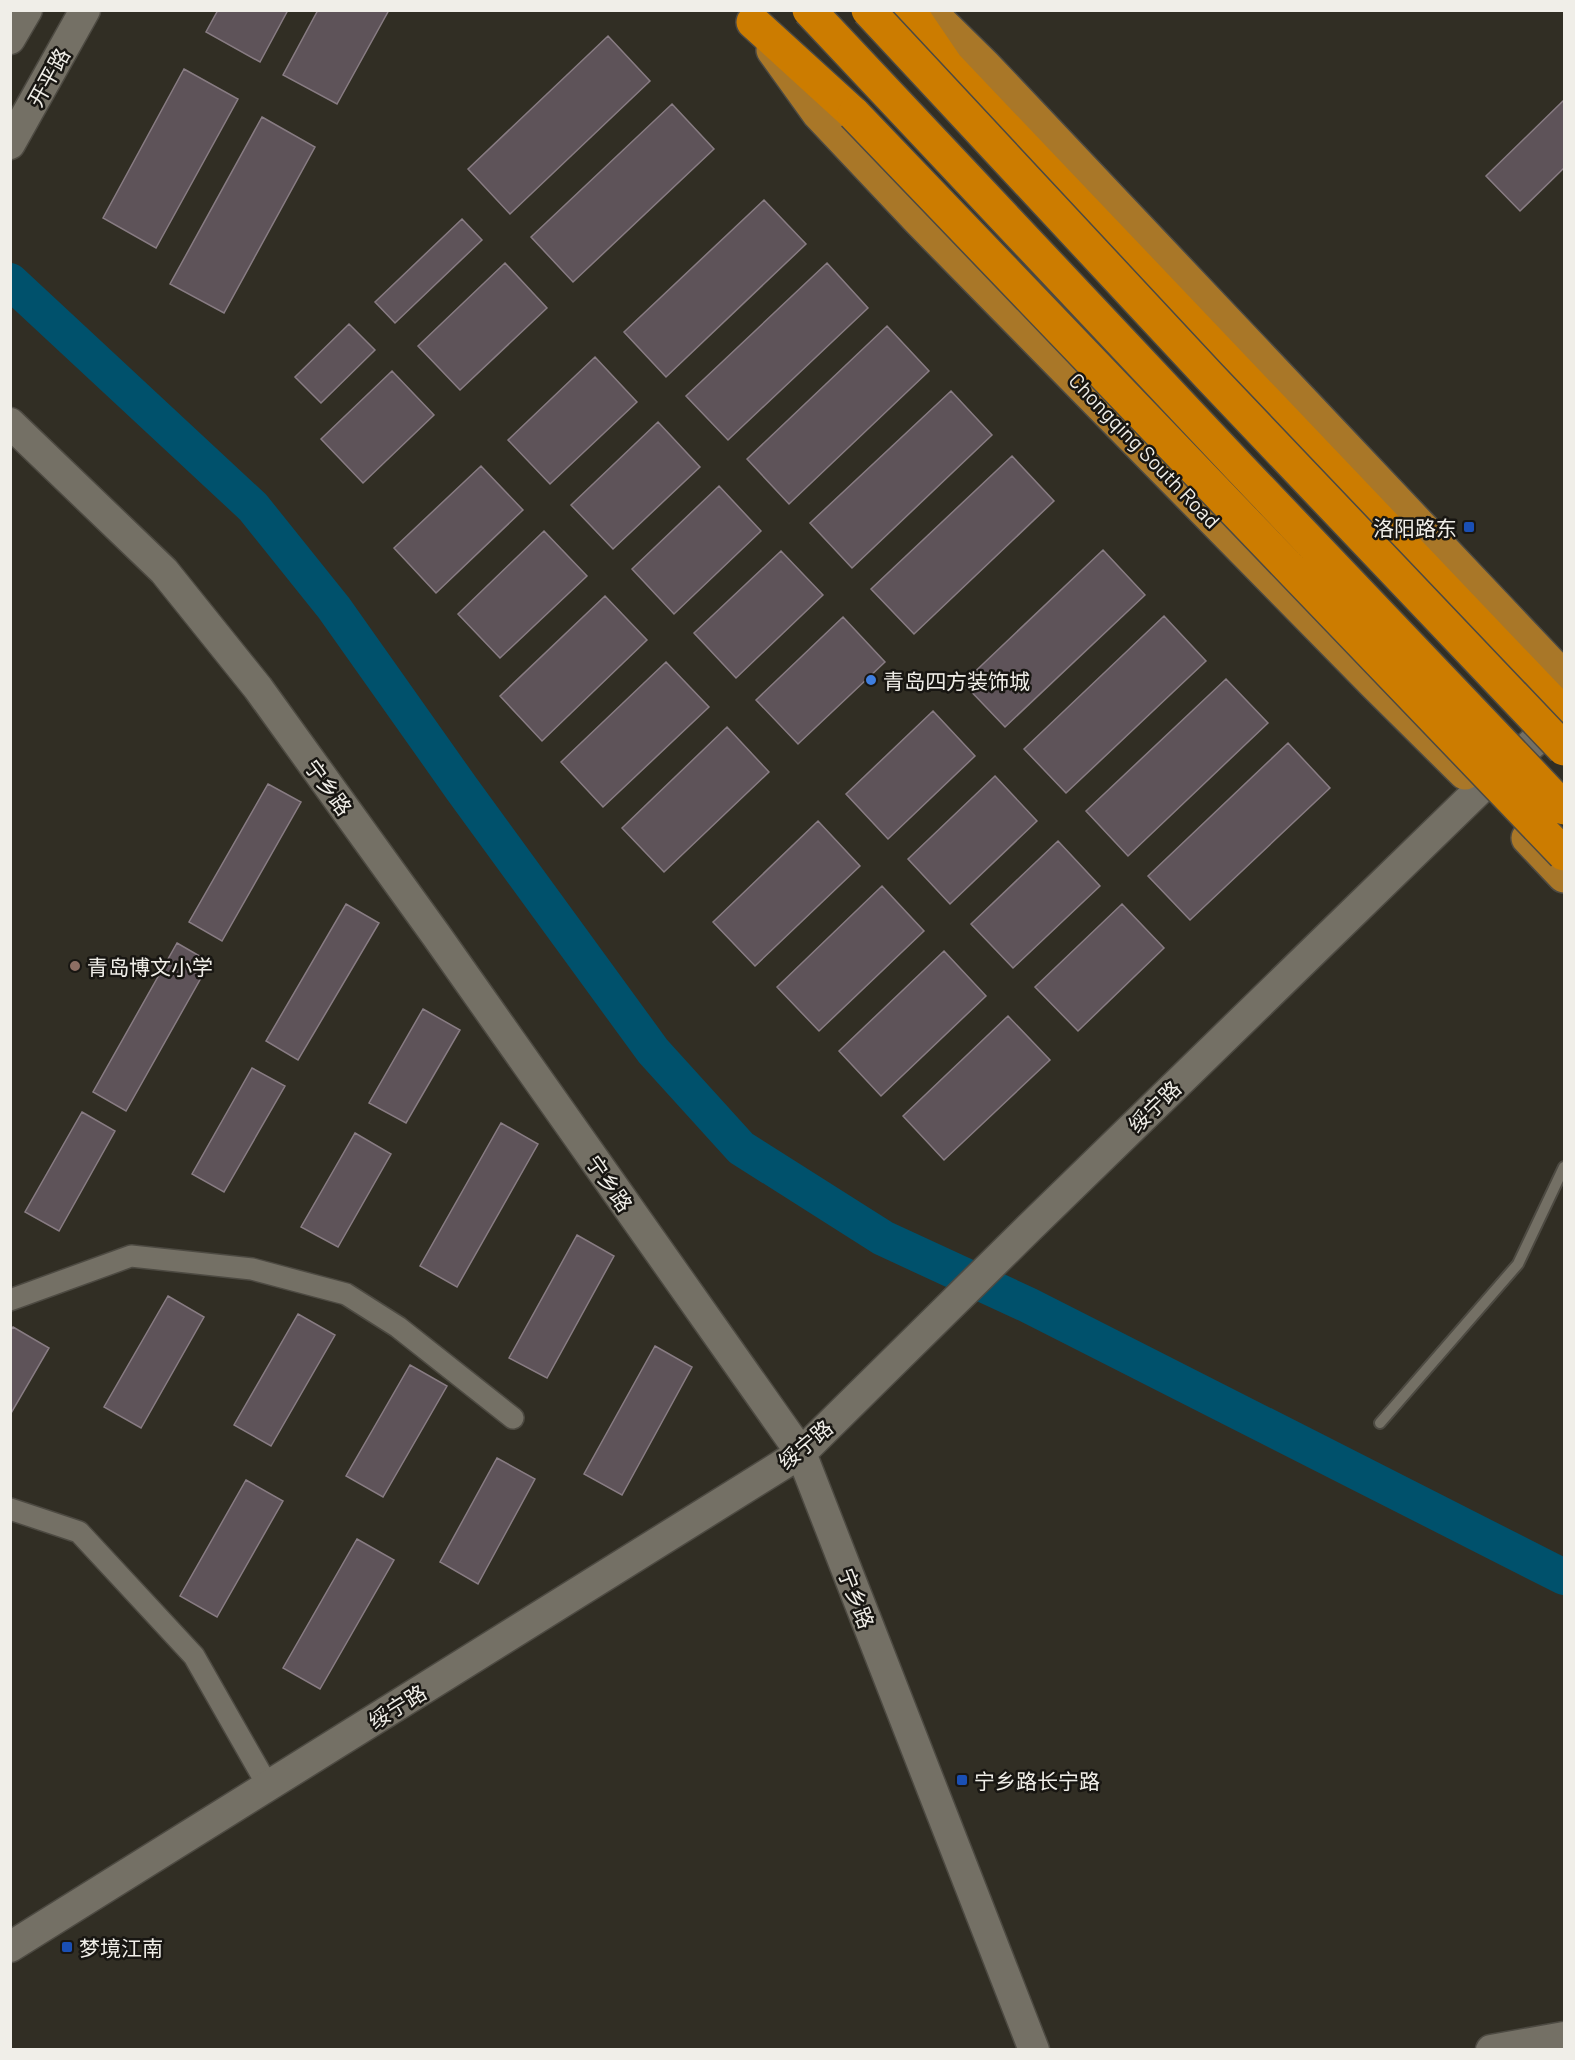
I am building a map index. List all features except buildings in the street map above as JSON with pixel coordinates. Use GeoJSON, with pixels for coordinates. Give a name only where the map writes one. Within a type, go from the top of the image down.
{"type":"FeatureCollection","features":[{"type":"Feature","properties":{"kind":"highway"},"geometry":{"type":"LineString","coordinates":[[809,10],[1564,808]]}},
{"type":"Feature","properties":{"kind":"highway"},"geometry":{"type":"LineString","coordinates":[[868,10],[1209,376],[1564,749]]}},
{"type":"Feature","properties":{"kind":"highway"},"geometry":{"type":"LineString","coordinates":[[909,10],[947,66],[1564,715]]}},
{"type":"Feature","properties":{"kind":"highway"},"geometry":{"type":"LineString","coordinates":[[748,16],[854,114],[1564,854]]}},
{"type":"Feature","properties":{"kind":"main road"},"geometry":{"type":"LineString","coordinates":[[928,10],[985,66],[1564,678]]}},
{"type":"Feature","properties":{"kind":"main road","name":"Chongqing South Road"},"geometry":{"type":"LineString","coordinates":[[748,16],[819,114],[873,171],[1374,684],[1481,788],[1564,876]]}},
{"type":"Feature","properties":{"kind":"street"},"geometry":{"type":"LineString","coordinates":[[10,39],[27,10]]}},
{"type":"Feature","properties":{"kind":"street","name":"开平路"},"geometry":{"type":"LineString","coordinates":[[10,144],[86,10]]}},
{"type":"Feature","properties":{"kind":"street","name":"宁乡路"},"geometry":{"type":"LineString","coordinates":[[10,423],[164,571],[258,688],[436,935],[801,1454],[1034,2049]]}},
{"type":"Feature","properties":{"kind":"street","name":"绥宁路"},"geometry":{"type":"LineString","coordinates":[[10,1947],[801,1454],[1029,1228],[1481,788],[1564,715]]}},
{"type":"Feature","properties":{"kind":"street"},"geometry":{"type":"LineString","coordinates":[[10,1300],[131,1256],[252,1269],[346,1294],[398,1327],[513,1418]]}},
{"type":"Feature","properties":{"kind":"street"},"geometry":{"type":"LineString","coordinates":[[10,1509],[79,1532],[194,1656],[268,1786]]}},
{"type":"Feature","properties":{"kind":"street"},"geometry":{"type":"LineString","coordinates":[[1491,2049],[1564,2037]]}},
{"type":"Feature","properties":{"kind":"lane"},"geometry":{"type":"LineString","coordinates":[[1380,1423],[1518,1264],[1564,1167]]}},
{"type":"Feature","properties":{"kind":"waterway"},"geometry":{"type":"LineString","coordinates":[[10,281],[253,507],[334,608],[462,789],[653,1051],[741,1148],[883,1238],[1028,1305],[1564,1577]]}},
{"type":"Feature","properties":{"kind":"place","name":"洛阳路东"},"geometry":{"type":"Point","coordinates":[1469,527]}},
{"type":"Feature","properties":{"kind":"place","name":"青岛四方装饰城"},"geometry":{"type":"Point","coordinates":[871,680]}},
{"type":"Feature","properties":{"kind":"place","name":"青岛博文小学"},"geometry":{"type":"Point","coordinates":[75,966]}},
{"type":"Feature","properties":{"kind":"place","name":"宁乡路长宁路"},"geometry":{"type":"Point","coordinates":[962,1780]}},
{"type":"Feature","properties":{"kind":"place","name":"梦境江南"},"geometry":{"type":"Point","coordinates":[67,1947]}}]}
